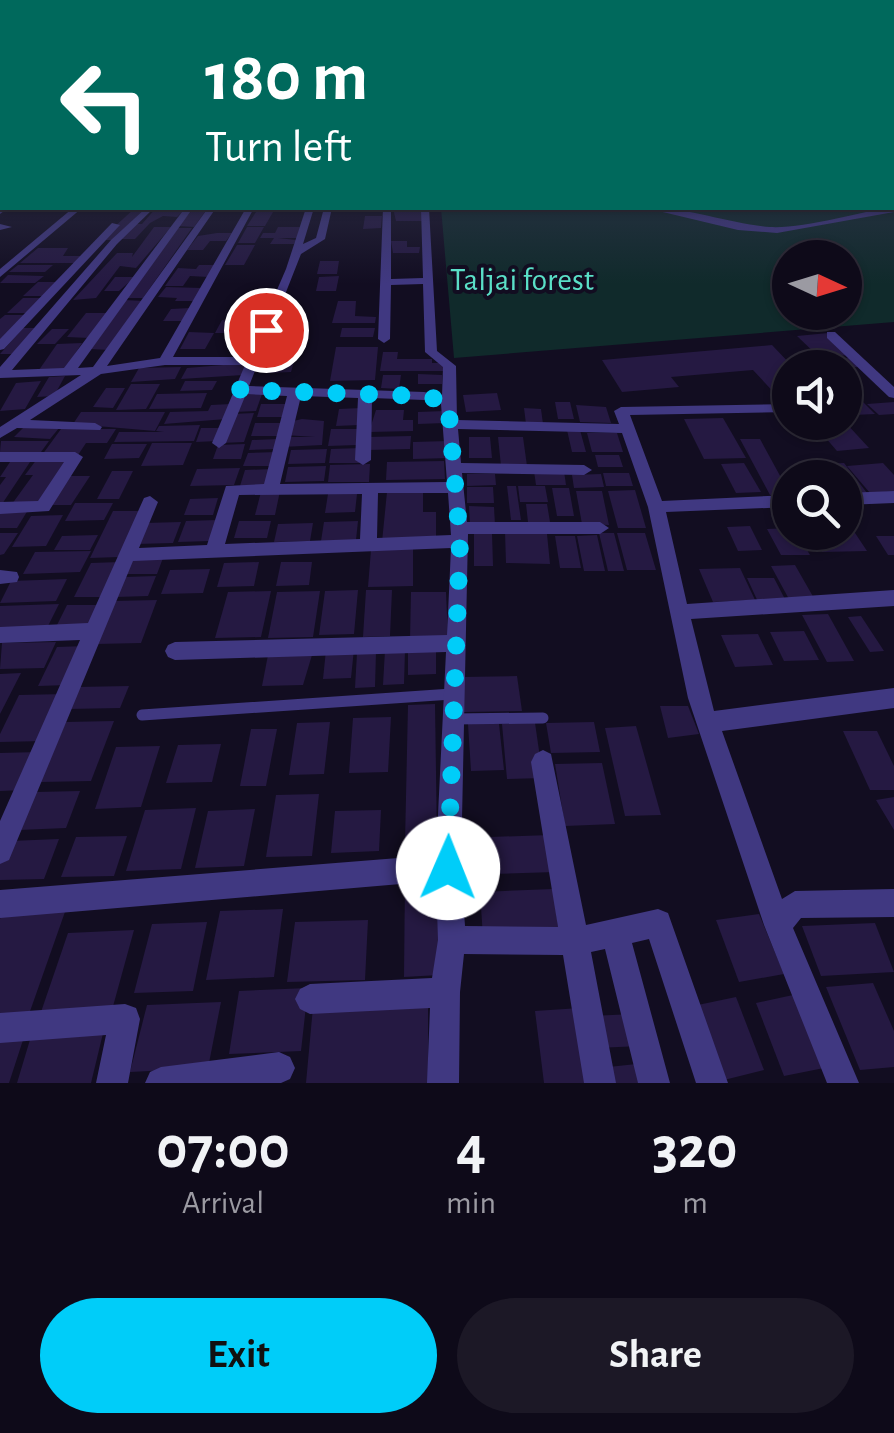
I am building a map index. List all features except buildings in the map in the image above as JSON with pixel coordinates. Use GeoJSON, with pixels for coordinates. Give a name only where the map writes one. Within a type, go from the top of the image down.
{"type":"FeatureCollection","features":[{"type":"Feature","properties":{"kind":"street"},"geometry":{"type":"LineString","coordinates":[[0,274],[76,210]]}},
{"type":"Feature","properties":{"kind":"street"},"geometry":{"type":"LineString","coordinates":[[0,346],[132,210]]}},
{"type":"Feature","properties":{"kind":"street"},"geometry":{"type":"LineString","coordinates":[[1,374],[114,242],[148,210]]}},
{"type":"Feature","properties":{"kind":"street"},"geometry":{"type":"LineString","coordinates":[[68,372],[187,210]]}},
{"type":"Feature","properties":{"kind":"street"},"geometry":{"type":"LineString","coordinates":[[4,427],[97,371],[211,210]]}},
{"type":"Feature","properties":{"kind":"street"},"geometry":{"type":"LineString","coordinates":[[166,361],[249,210]]}},
{"type":"Feature","properties":{"kind":"street"},"geometry":{"type":"LineString","coordinates":[[219,443],[309,210]]}},
{"type":"Feature","properties":{"kind":"street"},"geometry":{"type":"LineString","coordinates":[[296,252],[320,240],[328,210]]}},
{"type":"Feature","properties":{"kind":"street"},"geometry":{"type":"LineString","coordinates":[[384,339],[387,210]]}},
{"type":"Feature","properties":{"kind":"street"},"geometry":{"type":"LineString","coordinates":[[425,210],[431,352],[450,366],[448,402],[459,534],[448,868],[452,940],[445,992],[444,1083]]}},
{"type":"Feature","properties":{"kind":"street"},"geometry":{"type":"LineString","coordinates":[[659,210],[738,227],[777,230],[883,210]]}},
{"type":"Feature","properties":{"kind":"street"},"geometry":{"type":"LineString","coordinates":[[384,282],[429,281]]}},
{"type":"Feature","properties":{"kind":"street"},"geometry":{"type":"LineString","coordinates":[[831,335],[894,394]]}},
{"type":"Feature","properties":{"kind":"street"},"geometry":{"type":"LineString","coordinates":[[1,374],[97,371],[166,361],[253,361]]}},
{"type":"Feature","properties":{"kind":"street"},"geometry":{"type":"LineString","coordinates":[[240,390],[440,397],[448,402]]}},
{"type":"Feature","properties":{"kind":"street"},"geometry":{"type":"LineString","coordinates":[[272,489],[295,391]]}},
{"type":"Feature","properties":{"kind":"street"},"geometry":{"type":"LineString","coordinates":[[363,460],[365,394]]}},
{"type":"Feature","properties":{"kind":"street"},"geometry":{"type":"LineString","coordinates":[[772,408],[621,411],[656,507],[707,722],[778,926],[844,1083]]}},
{"type":"Feature","properties":{"kind":"street"},"geometry":{"type":"LineString","coordinates":[[452,424],[628,428]]}},
{"type":"Feature","properties":{"kind":"street"},"geometry":{"type":"LineString","coordinates":[[4,427],[96,427]]}},
{"type":"Feature","properties":{"kind":"street"},"geometry":{"type":"LineString","coordinates":[[0,457],[75,457],[43,507],[0,508]]}},
{"type":"Feature","properties":{"kind":"street"},"geometry":{"type":"LineString","coordinates":[[214,552],[232,490],[370,488],[455,477],[584,470]]}},
{"type":"Feature","properties":{"kind":"street"},"geometry":{"type":"LineString","coordinates":[[368,546],[370,488]]}},
{"type":"Feature","properties":{"kind":"street"},"geometry":{"type":"LineString","coordinates":[[862,498],[894,496]]}},
{"type":"Feature","properties":{"kind":"street"},"geometry":{"type":"LineString","coordinates":[[0,851],[150,502]]}},
{"type":"Feature","properties":{"kind":"street"},"geometry":{"type":"LineString","coordinates":[[656,507],[772,502]]}},
{"type":"Feature","properties":{"kind":"street"},"geometry":{"type":"LineString","coordinates":[[127,555],[368,546],[459,534],[600,528]]}},
{"type":"Feature","properties":{"kind":"street"},"geometry":{"type":"LineString","coordinates":[[680,612],[894,598]]}},
{"type":"Feature","properties":{"kind":"street"},"geometry":{"type":"LineString","coordinates":[[0,635],[96,631]]}},
{"type":"Feature","properties":{"kind":"street"},"geometry":{"type":"LineString","coordinates":[[175,651],[454,643]]}},
{"type":"Feature","properties":{"kind":"street"},"geometry":{"type":"LineString","coordinates":[[707,722],[894,698]]}},
{"type":"Feature","properties":{"kind":"street"},"geometry":{"type":"LineString","coordinates":[[543,762],[600,1083]]}},
{"type":"Feature","properties":{"kind":"street"},"geometry":{"type":"LineString","coordinates":[[0,904],[448,868]]}},
{"type":"Feature","properties":{"kind":"street"},"geometry":{"type":"LineString","coordinates":[[778,926],[796,905],[894,903]]}},
{"type":"Feature","properties":{"kind":"street"},"geometry":{"type":"LineString","coordinates":[[452,940],[575,941],[658,923],[712,1083]]}},
{"type":"Feature","properties":{"kind":"street"},"geometry":{"type":"LineString","coordinates":[[614,933],[654,1083]]}},
{"type":"Feature","properties":{"kind":"street"},"geometry":{"type":"LineString","coordinates":[[310,999],[445,992]]}},
{"type":"Feature","properties":{"kind":"street"},"geometry":{"type":"LineString","coordinates":[[0,1028],[125,1019],[112,1083]]}},
{"type":"Feature","properties":{"kind":"street"},"geometry":{"type":"LineString","coordinates":[[161,1083],[279,1068]]}},
{"type":"Feature","properties":{"kind":"lane"},"geometry":{"type":"LineString","coordinates":[[142,715],[452,694]]}},
{"type":"Feature","properties":{"kind":"lane"},"geometry":{"type":"LineString","coordinates":[[451,719],[543,718]]}},
{"type":"Feature","properties":{"kind":"green space","name":"Taljai forest"},"geometry":{"type":"Polygon","coordinates":[[[441,210],[894,210],[894,322],[862,325],[862,240],[772,240],[772,330],[796,330],[454,358],[441,210]]]}},
{"type":"Feature","properties":{"kind":"route"},"geometry":{"type":"LineString","coordinates":[[266,330],[240,390],[424,396],[448,402],[460,541],[448,868]]}}]}
